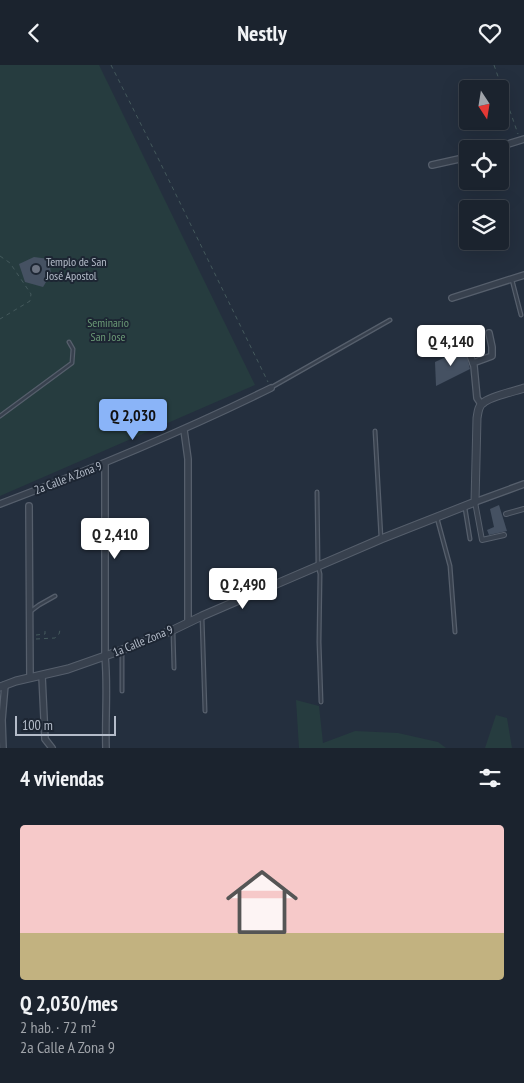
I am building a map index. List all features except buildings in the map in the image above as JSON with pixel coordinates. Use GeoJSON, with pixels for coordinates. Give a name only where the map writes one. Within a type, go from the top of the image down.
{"type":"FeatureCollection","features":[{"type":"Feature","properties":{"kind":"street"},"geometry":{"type":"LineString","coordinates":[[509,143],[522,139]]}},
{"type":"Feature","properties":{"kind":"street"},"geometry":{"type":"LineString","coordinates":[[432,165],[459,159]]}},
{"type":"Feature","properties":{"kind":"street"},"geometry":{"type":"LineString","coordinates":[[452,298],[524,275]]}},
{"type":"Feature","properties":{"kind":"street"},"geometry":{"type":"LineString","coordinates":[[473,363],[492,356],[489,333]]}},
{"type":"Feature","properties":{"kind":"street"},"geometry":{"type":"LineString","coordinates":[[470,355],[473,363],[477,398],[481,404]]}},
{"type":"Feature","properties":{"kind":"street","name":"2a Calle A Zona 9"},"geometry":{"type":"LineString","coordinates":[[0,504],[105,464],[271,388]]}},
{"type":"Feature","properties":{"kind":"street"},"geometry":{"type":"LineString","coordinates":[[504,535],[482,540],[475,502],[477,418],[481,404],[524,388]]}},
{"type":"Feature","properties":{"kind":"street"},"geometry":{"type":"LineString","coordinates":[[184,429],[188,468],[188,622]]}},
{"type":"Feature","properties":{"kind":"street"},"geometry":{"type":"LineString","coordinates":[[105,464],[106,748]]}},
{"type":"Feature","properties":{"kind":"street"},"geometry":{"type":"LineString","coordinates":[[475,502],[524,484]]}},
{"type":"Feature","properties":{"kind":"street","name":"1a Calle Zona 9"},"geometry":{"type":"LineString","coordinates":[[2,686],[84,665],[173,630],[381,539],[475,502]]}},
{"type":"Feature","properties":{"kind":"street"},"geometry":{"type":"LineString","coordinates":[[29,506],[30,678]]}},
{"type":"Feature","properties":{"kind":"street"},"geometry":{"type":"LineString","coordinates":[[506,514],[524,509]]}},
{"type":"Feature","properties":{"kind":"street"},"geometry":{"type":"LineString","coordinates":[[42,676],[45,739],[52,748]]}},
{"type":"Feature","properties":{"kind":"street"},"geometry":{"type":"LineString","coordinates":[[2,686],[3,748]]}},
{"type":"Feature","properties":{"kind":"lane"},"geometry":{"type":"LineString","coordinates":[[511,279],[517,294],[521,315]]}},
{"type":"Feature","properties":{"kind":"lane"},"geometry":{"type":"LineString","coordinates":[[271,388],[390,320]]}},
{"type":"Feature","properties":{"kind":"lane"},"geometry":{"type":"LineString","coordinates":[[0,416],[72,363],[74,349],[69,342]]}},
{"type":"Feature","properties":{"kind":"lane"},"geometry":{"type":"LineString","coordinates":[[375,431],[381,539]]}},
{"type":"Feature","properties":{"kind":"lane"},"geometry":{"type":"LineString","coordinates":[[317,492],[321,702]]}},
{"type":"Feature","properties":{"kind":"lane"},"geometry":{"type":"LineString","coordinates":[[465,506],[470,539]]}},
{"type":"Feature","properties":{"kind":"lane"},"geometry":{"type":"LineString","coordinates":[[437,517],[450,566],[455,632]]}},
{"type":"Feature","properties":{"kind":"lane"},"geometry":{"type":"LineString","coordinates":[[30,612],[56,596]]}},
{"type":"Feature","properties":{"kind":"lane"},"geometry":{"type":"LineString","coordinates":[[202,616],[205,711]]}},
{"type":"Feature","properties":{"kind":"lane"},"geometry":{"type":"LineString","coordinates":[[173,630],[174,667]]}},
{"type":"Feature","properties":{"kind":"lane"},"geometry":{"type":"LineString","coordinates":[[122,650],[122,691]]}},
{"type":"Feature","properties":{"kind":"path"},"geometry":{"type":"LineString","coordinates":[[111,65],[271,388]]}},
{"type":"Feature","properties":{"kind":"path"},"geometry":{"type":"LineString","coordinates":[[494,65],[522,139]]}},
{"type":"Feature","properties":{"kind":"path"},"geometry":{"type":"LineString","coordinates":[[0,256],[10,263],[32,298],[0,319]]}},
{"type":"Feature","properties":{"kind":"path"},"geometry":{"type":"LineString","coordinates":[[30,637],[45,634],[45,627]]}},
{"type":"Feature","properties":{"kind":"path"},"geometry":{"type":"LineString","coordinates":[[30,637],[55,638],[60,630]]}},
{"type":"Feature","properties":{"kind":"green space","name":"Seminario San Jose"},"geometry":{"type":"Polygon","coordinates":[[[0,65],[99,65],[255,385],[0,496],[0,65]]]}},
{"type":"Feature","properties":{"kind":"green space"},"geometry":{"type":"Polygon","coordinates":[[[296,700],[319,706],[323,743],[355,731],[398,733],[438,742],[446,748],[299,748],[296,700]]]}},
{"type":"Feature","properties":{"kind":"green space"},"geometry":{"type":"Polygon","coordinates":[[[496,715],[507,718],[512,748],[485,748],[496,715]]]}},
{"type":"Feature","properties":{"kind":"place","name":"Templo de San José Apostol"},"geometry":{"type":"Point","coordinates":[36,269]}}]}
